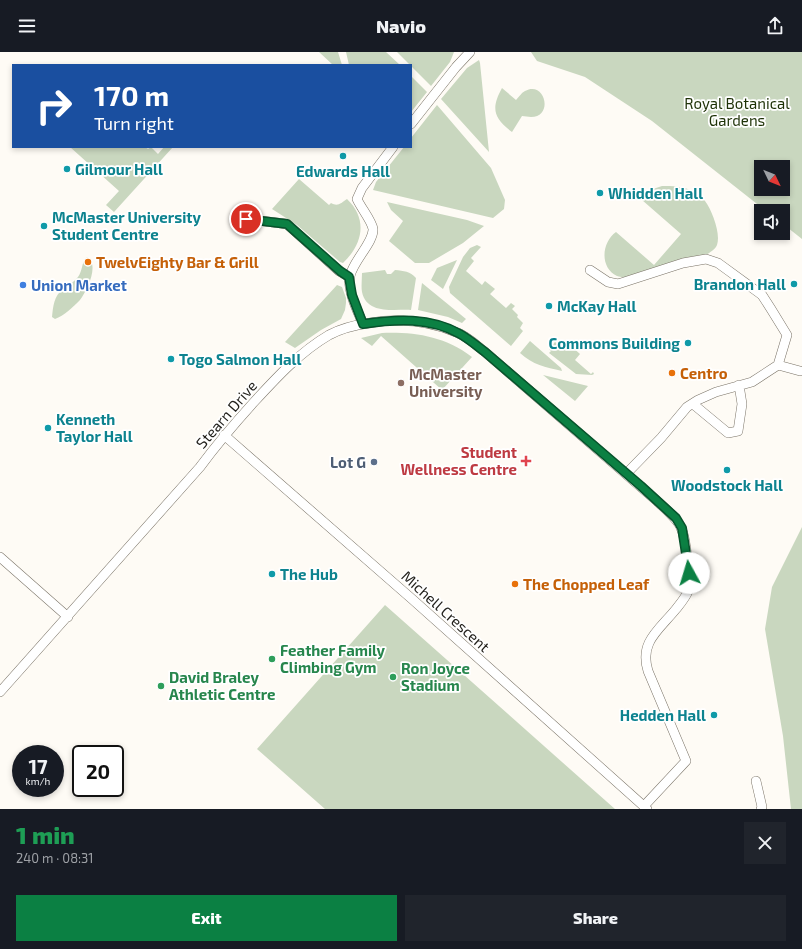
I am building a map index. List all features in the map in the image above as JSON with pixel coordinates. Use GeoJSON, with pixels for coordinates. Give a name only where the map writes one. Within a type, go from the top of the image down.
{"type":"FeatureCollection","features":[{"type":"Feature","properties":{"kind":"lane"},"geometry":{"type":"LineString","coordinates":[[412,123],[456,67],[470,52]]}},
{"type":"Feature","properties":{"kind":"lane"},"geometry":{"type":"LineString","coordinates":[[363,324],[352,295],[349,277],[355,262],[372,236],[373,228],[369,219],[360,207],[357,199],[362,188],[392,148]]}},
{"type":"Feature","properties":{"kind":"lane"},"geometry":{"type":"LineString","coordinates":[[246,219],[287,224],[340,271],[349,277]]}},
{"type":"Feature","properties":{"kind":"lane"},"geometry":{"type":"LineString","coordinates":[[590,270],[608,282],[618,284],[683,263],[706,259],[718,263],[762,295],[787,335],[778,365],[752,382],[716,392],[687,407],[661,438],[626,474]]}},
{"type":"Feature","properties":{"kind":"lane","name":"Stearn Drive"},"geometry":{"type":"LineString","coordinates":[[0,692],[200,467],[224,435],[292,362],[329,335],[349,326],[388,320],[412,320],[435,324],[460,333],[485,352],[676,518],[682,528],[689,573],[688,591],[681,603],[649,641],[645,651],[645,661],[686,761],[645,807]]}},
{"type":"Feature","properties":{"kind":"lane"},"geometry":{"type":"LineString","coordinates":[[778,365],[800,371]]}},
{"type":"Feature","properties":{"kind":"lane"},"geometry":{"type":"LineString","coordinates":[[693,404],[728,433],[738,431],[742,404],[739,385]]}},
{"type":"Feature","properties":{"kind":"lane","name":"Michell Crescent"},"geometry":{"type":"LineString","coordinates":[[224,435],[388,578],[645,807]]}},
{"type":"Feature","properties":{"kind":"lane"},"geometry":{"type":"LineString","coordinates":[[0,558],[68,617]]}},
{"type":"Feature","properties":{"kind":"lane"},"geometry":{"type":"LineString","coordinates":[[756,781],[762,807],[761,809]]}},
{"type":"Feature","properties":{"kind":"green space"},"geometry":{"type":"Polygon","coordinates":[[[319,52],[338,52],[342,64],[332,64],[319,52]]]}},
{"type":"Feature","properties":{"kind":"green space"},"geometry":{"type":"Polygon","coordinates":[[[346,52],[386,52],[399,64],[349,64],[346,52]]]}},
{"type":"Feature","properties":{"kind":"green space"},"geometry":{"type":"Polygon","coordinates":[[[397,52],[454,52],[450,62],[431,86],[412,67],[412,64],[409,64],[397,52]]]}},
{"type":"Feature","properties":{"kind":"green space","name":"Royal Botanical Gardens"},"geometry":{"type":"Polygon","coordinates":[[[531,52],[802,52],[802,239],[790,230],[790,204],[757,204],[652,121],[585,77],[537,61],[531,52]]]}},
{"type":"Feature","properties":{"kind":"green space"},"geometry":{"type":"Polygon","coordinates":[[[479,60],[489,152],[441,99],[467,68],[479,60]]]}},
{"type":"Feature","properties":{"kind":"green space"},"geometry":{"type":"Polygon","coordinates":[[[412,77],[427,92],[412,111],[412,77]]]}},
{"type":"Feature","properties":{"kind":"green space"},"geometry":{"type":"Polygon","coordinates":[[[502,88],[516,100],[525,91],[532,89],[538,90],[542,94],[544,100],[543,111],[538,115],[531,117],[522,116],[512,132],[501,122],[496,112],[496,101],[502,88]]]}},
{"type":"Feature","properties":{"kind":"green space"},"geometry":{"type":"Polygon","coordinates":[[[437,105],[491,168],[505,200],[504,209],[493,218],[373,190],[376,182],[403,148],[412,148],[412,137],[437,105]]]}},
{"type":"Feature","properties":{"kind":"green space"},"geometry":{"type":"Polygon","coordinates":[[[71,148],[152,148],[158,154],[163,148],[172,148],[114,212],[106,205],[119,191],[71,148]]]}},
{"type":"Feature","properties":{"kind":"green space"},"geometry":{"type":"Polygon","coordinates":[[[299,179],[329,205],[331,203],[336,205],[339,204],[347,199],[354,207],[360,223],[359,240],[350,256],[343,263],[297,225],[272,209],[299,179]]]}},
{"type":"Feature","properties":{"kind":"green space"},"geometry":{"type":"Polygon","coordinates":[[[662,186],[689,189],[705,201],[717,229],[718,240],[716,247],[706,255],[626,278],[617,276],[607,267],[604,254],[605,248],[611,236],[616,232],[654,265],[681,234],[642,200],[650,190],[662,186]]]}},
{"type":"Feature","properties":{"kind":"green space"},"geometry":{"type":"Polygon","coordinates":[[[387,202],[467,220],[484,226],[463,243],[429,263],[415,263],[389,241],[403,221],[391,210],[387,202]]]}},
{"type":"Feature","properties":{"kind":"green space"},"geometry":{"type":"Polygon","coordinates":[[[477,245],[481,247],[471,258],[474,261],[466,271],[482,285],[485,281],[495,289],[490,294],[506,308],[511,303],[515,306],[512,309],[523,323],[520,328],[523,331],[511,346],[450,293],[449,287],[463,257],[470,248],[477,245]]]}},
{"type":"Feature","properties":{"kind":"green space"},"geometry":{"type":"Polygon","coordinates":[[[87,257],[91,260],[92,271],[86,290],[80,300],[62,316],[55,319],[52,317],[56,298],[63,289],[78,277],[87,257]]]}},
{"type":"Feature","properties":{"kind":"green space"},"geometry":{"type":"Polygon","coordinates":[[[457,260],[443,289],[431,280],[437,268],[457,260]]]}},
{"type":"Feature","properties":{"kind":"green space"},"geometry":{"type":"Polygon","coordinates":[[[385,270],[387,274],[391,274],[395,270],[407,272],[416,278],[411,310],[389,310],[375,308],[365,299],[362,292],[362,273],[385,270]]]}},
{"type":"Feature","properties":{"kind":"green space"},"geometry":{"type":"Polygon","coordinates":[[[422,283],[466,319],[462,323],[448,317],[418,310],[422,283]]]}},
{"type":"Feature","properties":{"kind":"green space"},"geometry":{"type":"Polygon","coordinates":[[[337,285],[342,287],[346,298],[345,310],[341,319],[321,330],[295,348],[285,342],[337,285]]]}},
{"type":"Feature","properties":{"kind":"green space"},"geometry":{"type":"Polygon","coordinates":[[[382,333],[406,333],[429,337],[451,344],[472,357],[442,390],[381,336],[372,346],[361,338],[382,333]]]}},
{"type":"Feature","properties":{"kind":"green space"},"geometry":{"type":"Polygon","coordinates":[[[530,341],[561,368],[562,371],[535,363],[520,353],[530,341]]]}},
{"type":"Feature","properties":{"kind":"green space"},"geometry":{"type":"Polygon","coordinates":[[[555,342],[566,351],[571,346],[580,354],[575,360],[591,374],[593,372],[594,374],[592,375],[576,374],[549,353],[551,351],[549,349],[555,342]]]}},
{"type":"Feature","properties":{"kind":"green space"},"geometry":{"type":"Polygon","coordinates":[[[543,375],[588,386],[575,401],[543,375]]]}},
{"type":"Feature","properties":{"kind":"green space"},"geometry":{"type":"Polygon","coordinates":[[[802,527],[802,809],[791,809],[783,736],[765,629],[772,587],[802,527]]]}},
{"type":"Feature","properties":{"kind":"green space","name":"Ron Joyce Stadium"},"geometry":{"type":"Polygon","coordinates":[[[385,605],[615,809],[325,809],[257,749],[385,605]]]}},
{"type":"Feature","properties":{"kind":"place","name":"Edwards Hall"},"geometry":{"type":"Point","coordinates":[343,156]}},
{"type":"Feature","properties":{"kind":"place","name":"Gilmour Hall"},"geometry":{"type":"Point","coordinates":[67,169]}},
{"type":"Feature","properties":{"kind":"place","name":"Whidden Hall"},"geometry":{"type":"Point","coordinates":[600,193]}},
{"type":"Feature","properties":{"kind":"place","name":"McMaster University Student Centre"},"geometry":{"type":"Point","coordinates":[44,226]}},
{"type":"Feature","properties":{"kind":"place","name":"TwelvEighty Bar & Grill"},"geometry":{"type":"Point","coordinates":[88,262]}},
{"type":"Feature","properties":{"kind":"place","name":"Brandon Hall"},"geometry":{"type":"Point","coordinates":[794,284]}},
{"type":"Feature","properties":{"kind":"place","name":"Union Market"},"geometry":{"type":"Point","coordinates":[23,285]}},
{"type":"Feature","properties":{"kind":"place","name":"McKay Hall"},"geometry":{"type":"Point","coordinates":[549,306]}},
{"type":"Feature","properties":{"kind":"place","name":"Commons Building"},"geometry":{"type":"Point","coordinates":[688,343]}},
{"type":"Feature","properties":{"kind":"place","name":"Togo Salmon Hall"},"geometry":{"type":"Point","coordinates":[171,359]}},
{"type":"Feature","properties":{"kind":"place","name":"Centro"},"geometry":{"type":"Point","coordinates":[672,373]}},
{"type":"Feature","properties":{"kind":"place","name":"McMaster University"},"geometry":{"type":"Point","coordinates":[401,383]}},
{"type":"Feature","properties":{"kind":"place","name":"Kenneth Taylor Hall"},"geometry":{"type":"Point","coordinates":[48,428]}},
{"type":"Feature","properties":{"kind":"place","name":"Student Wellness Centre"},"geometry":{"type":"Point","coordinates":[526,461]}},
{"type":"Feature","properties":{"kind":"place","name":"Lot G"},"geometry":{"type":"Point","coordinates":[374,462]}},
{"type":"Feature","properties":{"kind":"place","name":"Woodstock Hall"},"geometry":{"type":"Point","coordinates":[727,470]}},
{"type":"Feature","properties":{"kind":"place","name":"The Hub"},"geometry":{"type":"Point","coordinates":[272,574]}},
{"type":"Feature","properties":{"kind":"place","name":"The Chopped Leaf"},"geometry":{"type":"Point","coordinates":[515,584]}},
{"type":"Feature","properties":{"kind":"place","name":"Feather Family Climbing Gym"},"geometry":{"type":"Point","coordinates":[272,659]}},
{"type":"Feature","properties":{"kind":"place","name":"Ron Joyce Stadium"},"geometry":{"type":"Point","coordinates":[393,677]}},
{"type":"Feature","properties":{"kind":"place","name":"David Braley Athletic Centre"},"geometry":{"type":"Point","coordinates":[161,686]}},
{"type":"Feature","properties":{"kind":"place","name":"Hedden Hall"},"geometry":{"type":"Point","coordinates":[714,715]}},
{"type":"Feature","properties":{"kind":"route"},"geometry":{"type":"LineString","coordinates":[[246,219],[287,224],[340,271],[349,277],[352,295],[363,324],[388,320],[412,320],[435,324],[460,333],[485,352],[676,518],[682,528],[689,573]]}}]}
